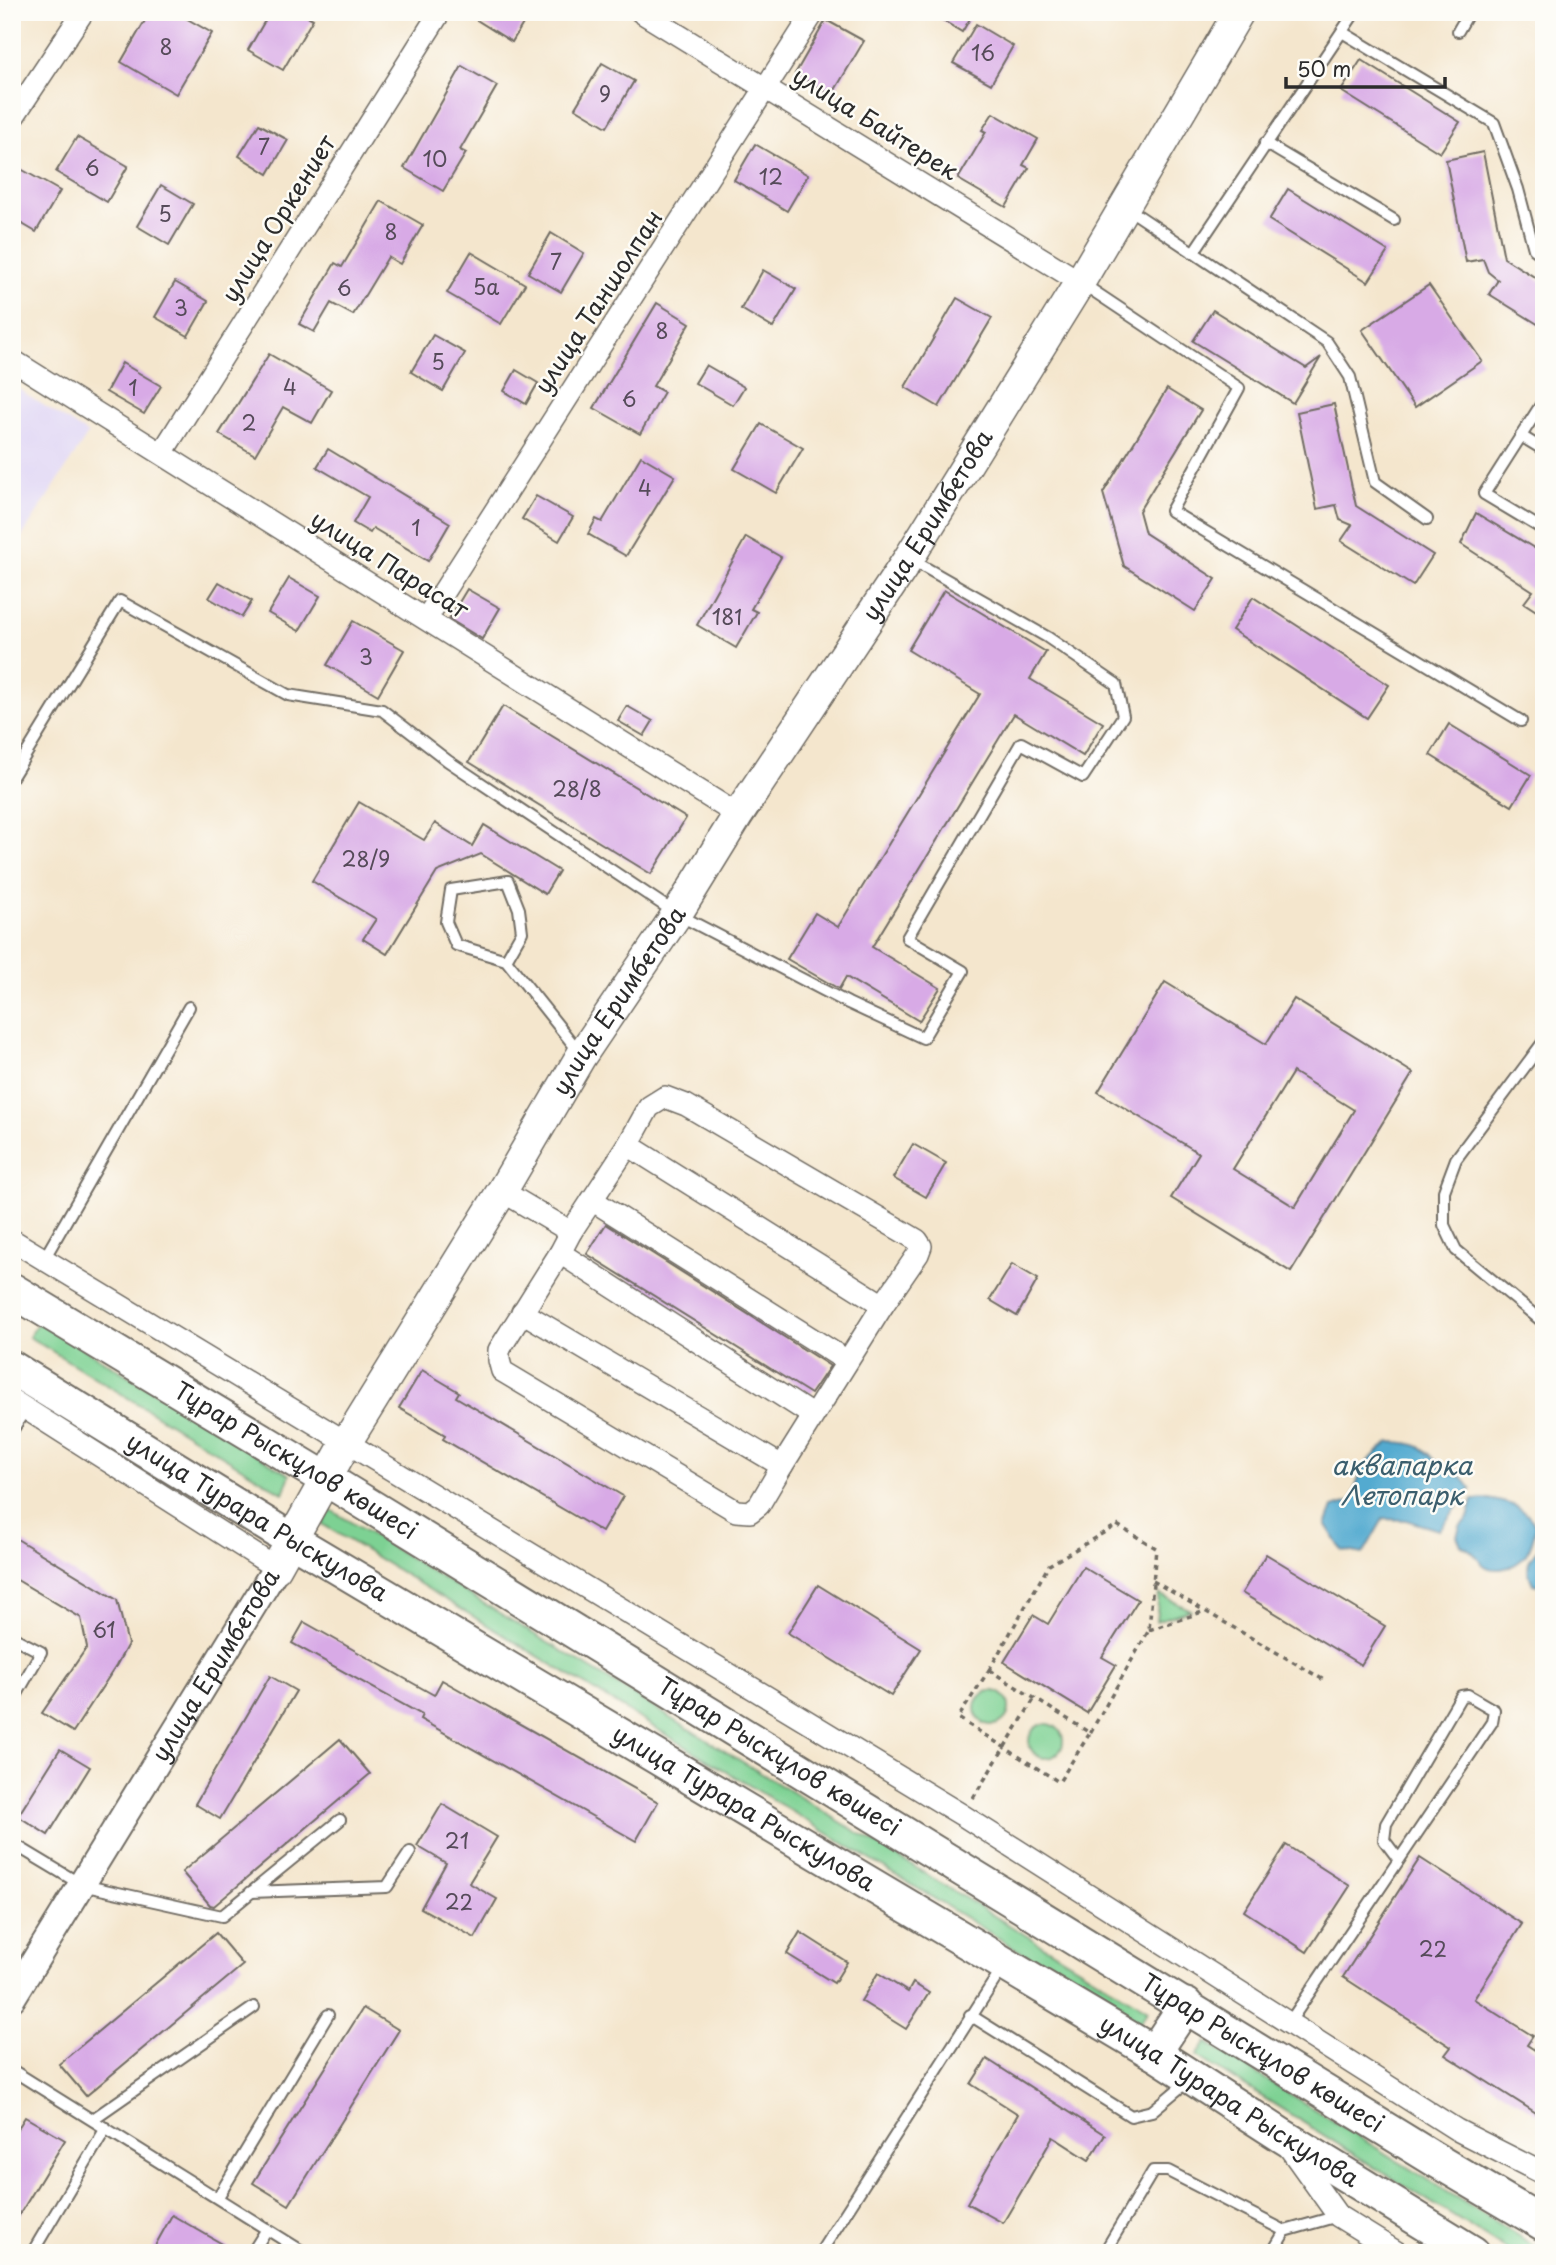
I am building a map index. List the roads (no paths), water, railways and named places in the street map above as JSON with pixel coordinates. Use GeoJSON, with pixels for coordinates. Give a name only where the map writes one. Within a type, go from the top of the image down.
{"type":"FeatureCollection","features":[{"type":"Feature","properties":{"kind":"main road","name":"улица Еримбетова"},"geometry":{"type":"LineString","coordinates":[[276,1569],[346,1443],[582,1056],[909,558],[1080,282],[1239,12]]}},
{"type":"Feature","properties":{"kind":"main road","name":"Тұрар Рыскұлов көшесі"},"geometry":{"type":"LineString","coordinates":[[12,1290],[326,1479],[1186,2006],[1446,2144],[1538,2214]]}},
{"type":"Feature","properties":{"kind":"main road","name":"улица Турара Рыскулова"},"geometry":{"type":"LineString","coordinates":[[12,1368],[292,1539],[1154,2053],[1281,2136],[1473,2253]]}},
{"type":"Feature","properties":{"kind":"main road"},"geometry":{"type":"LineString","coordinates":[[1154,2053],[1186,2006]]}},
{"type":"Feature","properties":{"kind":"street"},"geometry":{"type":"LineString","coordinates":[[12,119],[83,12]]}},
{"type":"Feature","properties":{"kind":"street","name":"улица Оркениет"},"geometry":{"type":"LineString","coordinates":[[162,453],[440,12]]}},
{"type":"Feature","properties":{"kind":"street","name":"улица Байтерек"},"geometry":{"type":"LineString","coordinates":[[641,12],[1080,282]]}},
{"type":"Feature","properties":{"kind":"street","name":"улица Таншолпан"},"geometry":{"type":"LineString","coordinates":[[426,619],[814,12]]}},
{"type":"Feature","properties":{"kind":"street","name":"улица Парасат"},"geometry":{"type":"LineString","coordinates":[[12,360],[738,815]]}},
{"type":"Feature","properties":{"kind":"street"},"geometry":{"type":"LineString","coordinates":[[665,1097],[686,1105],[917,1240],[921,1246],[812,1415],[759,1505],[750,1512],[736,1511],[502,1371],[499,1350],[628,1145],[649,1107],[665,1097]]}},
{"type":"Feature","properties":{"kind":"street"},"geometry":{"type":"LineString","coordinates":[[628,1145],[883,1305]]}},
{"type":"Feature","properties":{"kind":"street"},"geometry":{"type":"LineString","coordinates":[[502,1191],[571,1232]]}},
{"type":"Feature","properties":{"kind":"street"},"geometry":{"type":"LineString","coordinates":[[592,1200],[847,1362]]}},
{"type":"Feature","properties":{"kind":"street"},"geometry":{"type":"LineString","coordinates":[[12,1240],[962,1815],[1289,2023],[1446,2144],[1544,2174]]}},
{"type":"Feature","properties":{"kind":"street"},"geometry":{"type":"LineString","coordinates":[[560,1253],[812,1415]]}},
{"type":"Feature","properties":{"kind":"street"},"geometry":{"type":"LineString","coordinates":[[522,1312],[782,1466]]}},
{"type":"Feature","properties":{"kind":"street"},"geometry":{"type":"LineString","coordinates":[[19,1404],[276,1569]]}},
{"type":"Feature","properties":{"kind":"street"},"geometry":{"type":"LineString","coordinates":[[45,1420],[134,1443]]}},
{"type":"Feature","properties":{"kind":"street","name":"улица Еримбетова"},"geometry":{"type":"LineString","coordinates":[[12,1998],[276,1569]]}},
{"type":"Feature","properties":{"kind":"street"},"geometry":{"type":"LineString","coordinates":[[1281,2136],[1338,2216],[1398,2253]]}},
{"type":"Feature","properties":{"kind":"lane"},"geometry":{"type":"LineString","coordinates":[[1193,253],[1265,142],[1355,12]]}},
{"type":"Feature","properties":{"kind":"lane"},"geometry":{"type":"LineString","coordinates":[[1458,31],[1469,12]]}},
{"type":"Feature","properties":{"kind":"lane"},"geometry":{"type":"LineString","coordinates":[[1342,32],[1494,123],[1518,189],[1534,249],[1544,256]]}},
{"type":"Feature","properties":{"kind":"lane"},"geometry":{"type":"LineString","coordinates":[[1265,142],[1394,220]]}},
{"type":"Feature","properties":{"kind":"lane"},"geometry":{"type":"LineString","coordinates":[[1125,207],[1327,342],[1350,377],[1375,482],[1427,519]]}},
{"type":"Feature","properties":{"kind":"lane"},"geometry":{"type":"LineString","coordinates":[[1080,282],[1240,387],[1171,511],[1521,721]]}},
{"type":"Feature","properties":{"kind":"lane"},"geometry":{"type":"LineString","coordinates":[[1544,400],[1484,494],[1544,530]]}},
{"type":"Feature","properties":{"kind":"lane"},"geometry":{"type":"LineString","coordinates":[[1521,436],[1544,450]]}},
{"type":"Feature","properties":{"kind":"lane"},"geometry":{"type":"LineString","coordinates":[[12,777],[120,601],[288,695],[382,710],[448,761],[677,914],[848,1003],[923,1038],[963,971],[907,938],[1021,743],[1083,777],[1122,716],[1116,684],[1047,637],[909,558]]}},
{"type":"Feature","properties":{"kind":"lane"},"geometry":{"type":"LineString","coordinates":[[506,960],[522,932],[519,909],[508,881],[451,890],[446,922],[456,945],[506,960],[582,1056]]}},
{"type":"Feature","properties":{"kind":"lane"},"geometry":{"type":"LineString","coordinates":[[44,1259],[189,1007]]}},
{"type":"Feature","properties":{"kind":"lane"},"geometry":{"type":"LineString","coordinates":[[1544,1041],[1456,1159],[1444,1191],[1444,1226],[1457,1250],[1544,1323]]}},
{"type":"Feature","properties":{"kind":"lane"},"geometry":{"type":"LineString","coordinates":[[12,1431],[19,1404]]}},
{"type":"Feature","properties":{"kind":"lane"},"geometry":{"type":"LineString","coordinates":[[12,1637],[41,1652],[17,1694]]}},
{"type":"Feature","properties":{"kind":"lane"},"geometry":{"type":"LineString","coordinates":[[1289,2023],[1399,1860],[1492,1722],[1494,1710],[1468,1695],[1461,1696],[1386,1824],[1384,1840],[1399,1860]]}},
{"type":"Feature","properties":{"kind":"lane"},"geometry":{"type":"LineString","coordinates":[[12,1843],[82,1885],[222,1916],[340,1820]]}},
{"type":"Feature","properties":{"kind":"lane"},"geometry":{"type":"LineString","coordinates":[[251,1892],[387,1887],[410,1852]]}},
{"type":"Feature","properties":{"kind":"lane"},"geometry":{"type":"LineString","coordinates":[[820,2253],[1005,1964]]}},
{"type":"Feature","properties":{"kind":"lane"},"geometry":{"type":"LineString","coordinates":[[93,2119],[254,2007]]}},
{"type":"Feature","properties":{"kind":"lane"},"geometry":{"type":"LineString","coordinates":[[218,2197],[328,2015]]}},
{"type":"Feature","properties":{"kind":"lane"},"geometry":{"type":"LineString","coordinates":[[970,2015],[1131,2116],[1152,2111],[1192,2078]]}},
{"type":"Feature","properties":{"kind":"lane"},"geometry":{"type":"LineString","coordinates":[[12,2070],[305,2253]]}},
{"type":"Feature","properties":{"kind":"lane"},"geometry":{"type":"LineString","coordinates":[[32,2253],[106,2128]]}},
{"type":"Feature","properties":{"kind":"lane"},"geometry":{"type":"LineString","coordinates":[[1104,2253],[1153,2171],[1168,2171],[1285,2231],[1338,2216]]}},
{"type":"Feature","properties":{"kind":"lane"},"geometry":{"type":"LineString","coordinates":[[252,2253],[267,2229]]}},
{"type":"Feature","properties":{"kind":"lane"},"geometry":{"type":"LineString","coordinates":[[1272,2253],[1285,2231]]}},
{"type":"Feature","properties":{"kind":"water","name":"аквапарка Летопарк"},"geometry":{"type":"Polygon","coordinates":[[[1390,1442],[1409,1443],[1422,1448],[1443,1471],[1462,1477],[1471,1489],[1439,1530],[1406,1520],[1383,1519],[1363,1554],[1342,1550],[1326,1525],[1333,1507],[1352,1501],[1364,1467],[1390,1442]]]}},
{"type":"Feature","properties":{"kind":"water"},"geometry":{"type":"Polygon","coordinates":[[[1489,1499],[1516,1506],[1536,1526],[1522,1560],[1501,1569],[1485,1566],[1470,1550],[1461,1545],[1457,1536],[1460,1526],[1468,1518],[1473,1500],[1489,1499]]]}},
{"type":"Feature","properties":{"kind":"water"},"geometry":{"type":"Polygon","coordinates":[[[1539,1548],[1544,1549],[1544,1586],[1533,1584],[1528,1569],[1532,1556],[1539,1548]]]}}]}
